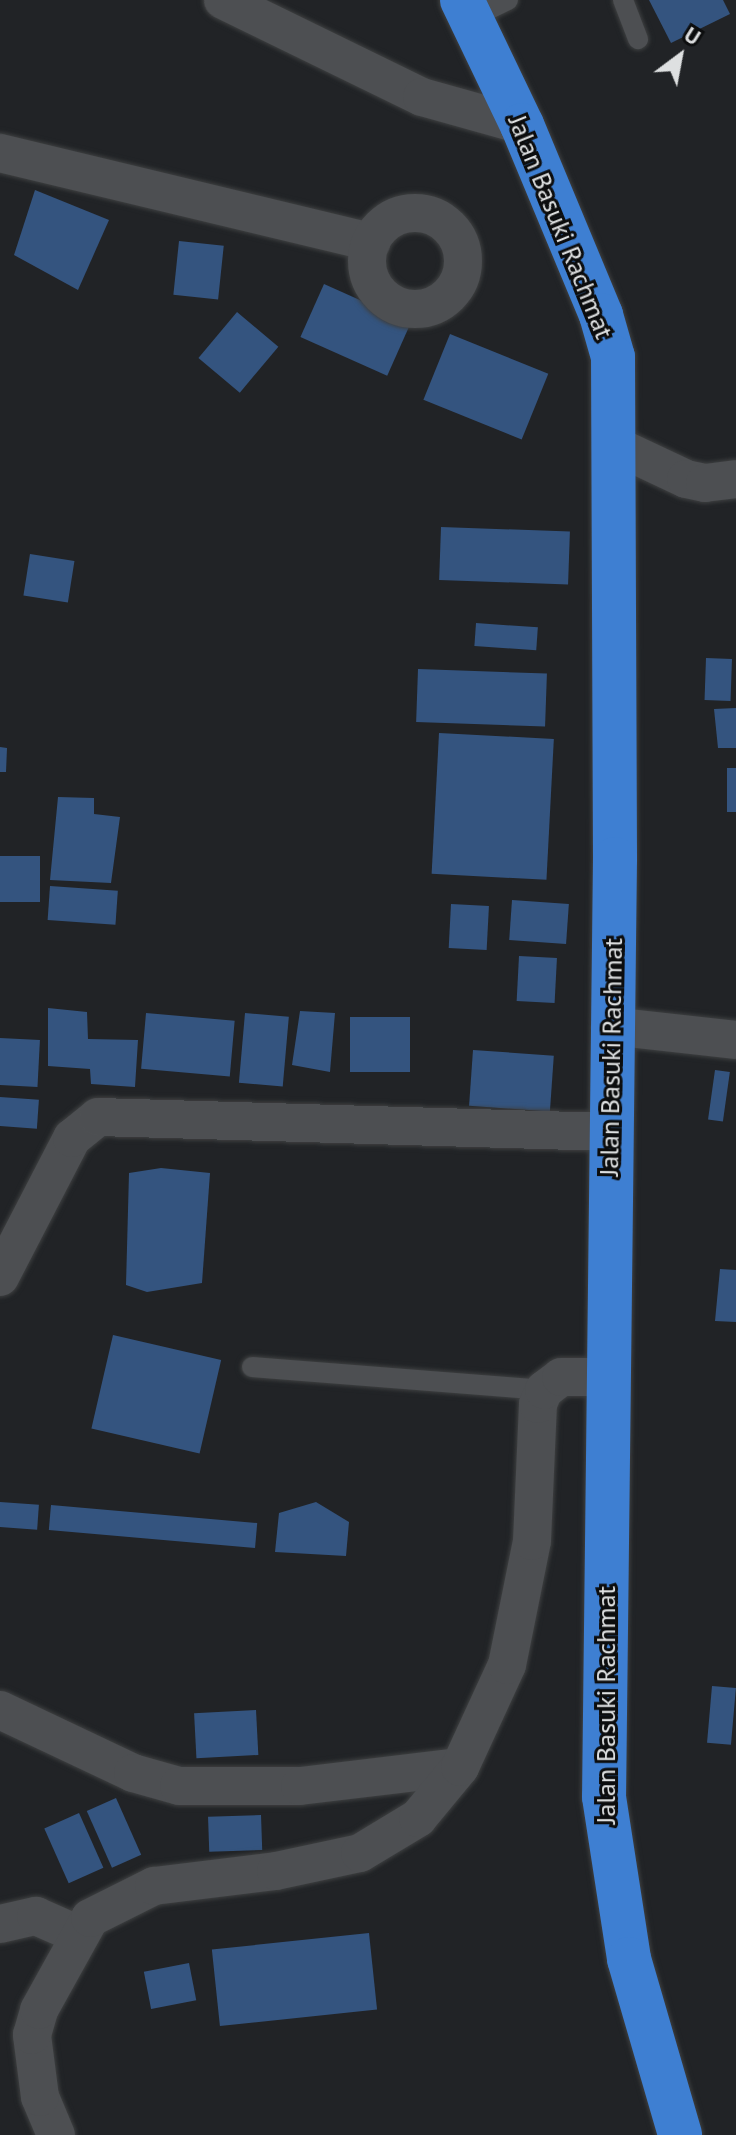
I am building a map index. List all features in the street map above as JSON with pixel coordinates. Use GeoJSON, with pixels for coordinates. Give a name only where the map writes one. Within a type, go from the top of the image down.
{"type":"FeatureCollection","features":[{"type":"Feature","properties":{"kind":"highway","name":"Jalan Basuki Rachmat"},"geometry":{"type":"LineString","coordinates":[[480,6],[522,125],[608,339],[616,446],[609,1132],[607,1841],[640,2003],[680,2135]]}},
{"type":"Feature","properties":{"kind":"street"},"geometry":{"type":"LineString","coordinates":[[223,0],[422,97],[522,125]]}},
{"type":"Feature","properties":{"kind":"street"},"geometry":{"type":"LineString","coordinates":[[0,153],[371,242]]}},
{"type":"Feature","properties":{"kind":"street"},"geometry":{"type":"LineString","coordinates":[[616,446],[686,479],[705,483],[736,479]]}},
{"type":"Feature","properties":{"kind":"street"},"geometry":{"type":"LineString","coordinates":[[610,1026],[736,1040]]}},
{"type":"Feature","properties":{"kind":"street"},"geometry":{"type":"LineString","coordinates":[[0,1277],[72,1138],[98,1117],[609,1132]]}},
{"type":"Feature","properties":{"kind":"street"},"geometry":{"type":"LineString","coordinates":[[56,2135],[40,2097],[32,2035],[39,2010],[90,1918],[154,1886],[276,1871],[360,1853],[418,1818],[460,1767],[507,1665],[532,1541],[538,1404],[544,1390],[568,1374],[608,1377]]}},
{"type":"Feature","properties":{"kind":"street"},"geometry":{"type":"LineString","coordinates":[[0,1710],[133,1773],[179,1786],[300,1786],[460,1767]]}},
{"type":"Feature","properties":{"kind":"street"},"geometry":{"type":"LineString","coordinates":[[0,1924],[36,1916],[79,1935]]}},
{"type":"Feature","properties":{"kind":"lane"},"geometry":{"type":"LineString","coordinates":[[623,0],[638,39]]}},
{"type":"Feature","properties":{"kind":"lane"},"geometry":{"type":"LineString","coordinates":[[252,1367],[544,1390]]}},
{"type":"Feature","properties":{"kind":"building"},"geometry":{"type":"Polygon","coordinates":[[[649,0],[723,0],[730,14],[671,43],[649,0]]]}},
{"type":"Feature","properties":{"kind":"building"},"geometry":{"type":"Polygon","coordinates":[[[35,190],[109,220],[78,290],[14,255],[35,190]]]}},
{"type":"Feature","properties":{"kind":"building"},"geometry":{"type":"Polygon","coordinates":[[[179,241],[224,246],[218,299],[173,295],[179,241]]]}},
{"type":"Feature","properties":{"kind":"building"},"geometry":{"type":"Polygon","coordinates":[[[324,284],[411,323],[387,376],[300,337],[324,284]]]}},
{"type":"Feature","properties":{"kind":"building"},"geometry":{"type":"Polygon","coordinates":[[[237,312],[278,347],[240,393],[198,358],[237,312]]]}},
{"type":"Feature","properties":{"kind":"building"},"geometry":{"type":"Polygon","coordinates":[[[450,334],[548,374],[522,440],[423,400],[450,334]]]}},
{"type":"Feature","properties":{"kind":"building"},"geometry":{"type":"Polygon","coordinates":[[[441,527],[570,532],[568,584],[439,580],[441,527]]]}},
{"type":"Feature","properties":{"kind":"building"},"geometry":{"type":"Polygon","coordinates":[[[30,554],[74,561],[68,603],[23,595],[30,554]]]}},
{"type":"Feature","properties":{"kind":"building"},"geometry":{"type":"Polygon","coordinates":[[[476,623],[538,627],[536,650],[474,646],[476,623]]]}},
{"type":"Feature","properties":{"kind":"building"},"geometry":{"type":"Polygon","coordinates":[[[706,658],[732,659],[731,701],[705,700],[706,658]]]}},
{"type":"Feature","properties":{"kind":"building"},"geometry":{"type":"Polygon","coordinates":[[[418,669],[547,674],[545,726],[416,722],[418,669]]]}},
{"type":"Feature","properties":{"kind":"building"},"geometry":{"type":"Polygon","coordinates":[[[736,708],[736,748],[718,748],[714,709],[736,708]]]}},
{"type":"Feature","properties":{"kind":"building"},"geometry":{"type":"Polygon","coordinates":[[[439,733],[554,739],[546,880],[432,874],[439,733]]]}},
{"type":"Feature","properties":{"kind":"building"},"geometry":{"type":"Polygon","coordinates":[[[0,747],[7,748],[6,772],[0,772],[0,747]]]}},
{"type":"Feature","properties":{"kind":"building"},"geometry":{"type":"Polygon","coordinates":[[[727,768],[736,768],[736,812],[727,812],[727,768]]]}},
{"type":"Feature","properties":{"kind":"building"},"geometry":{"type":"Polygon","coordinates":[[[58,797],[94,798],[94,814],[120,817],[111,883],[50,880],[58,797]]]}},
{"type":"Feature","properties":{"kind":"building"},"geometry":{"type":"Polygon","coordinates":[[[0,856],[40,856],[40,902],[0,902],[0,856]]]}},
{"type":"Feature","properties":{"kind":"building"},"geometry":{"type":"Polygon","coordinates":[[[50,886],[118,891],[115,925],[48,920],[50,886]]]}},
{"type":"Feature","properties":{"kind":"building"},"geometry":{"type":"Polygon","coordinates":[[[512,900],[569,904],[566,944],[509,940],[512,900]]]}},
{"type":"Feature","properties":{"kind":"building"},"geometry":{"type":"Polygon","coordinates":[[[451,904],[489,906],[487,950],[449,948],[451,904]]]}},
{"type":"Feature","properties":{"kind":"building"},"geometry":{"type":"Polygon","coordinates":[[[519,956],[557,958],[555,1003],[517,1001],[519,956]]]}},
{"type":"Feature","properties":{"kind":"building"},"geometry":{"type":"Polygon","coordinates":[[[48,1008],[87,1012],[88,1039],[138,1040],[135,1087],[91,1084],[90,1069],[48,1066],[48,1008]]]}},
{"type":"Feature","properties":{"kind":"building"},"geometry":{"type":"Polygon","coordinates":[[[300,1011],[335,1013],[330,1072],[292,1065],[300,1011]]]}},
{"type":"Feature","properties":{"kind":"building"},"geometry":{"type":"Polygon","coordinates":[[[146,1013],[235,1021],[230,1077],[141,1069],[146,1013]]]}},
{"type":"Feature","properties":{"kind":"building"},"geometry":{"type":"Polygon","coordinates":[[[245,1013],[289,1017],[283,1087],[239,1083],[245,1013]]]}},
{"type":"Feature","properties":{"kind":"building"},"geometry":{"type":"Polygon","coordinates":[[[350,1017],[410,1017],[410,1072],[350,1072],[350,1017]]]}},
{"type":"Feature","properties":{"kind":"building"},"geometry":{"type":"Polygon","coordinates":[[[0,1038],[40,1040],[37,1087],[0,1085],[0,1038]]]}},
{"type":"Feature","properties":{"kind":"building"},"geometry":{"type":"Polygon","coordinates":[[[473,1050],[554,1056],[550,1112],[469,1106],[473,1050]]]}},
{"type":"Feature","properties":{"kind":"building"},"geometry":{"type":"Polygon","coordinates":[[[715,1070],[730,1072],[723,1122],[708,1120],[715,1070]]]}},
{"type":"Feature","properties":{"kind":"building"},"geometry":{"type":"Polygon","coordinates":[[[0,1097],[39,1100],[37,1129],[0,1126],[0,1097]]]}},
{"type":"Feature","properties":{"kind":"building"},"geometry":{"type":"Polygon","coordinates":[[[161,1168],[210,1173],[202,1283],[147,1292],[126,1285],[129,1173],[161,1168]]]}},
{"type":"Feature","properties":{"kind":"building"},"geometry":{"type":"Polygon","coordinates":[[[720,1269],[736,1270],[736,1322],[715,1321],[720,1269]]]}},
{"type":"Feature","properties":{"kind":"building"},"geometry":{"type":"Polygon","coordinates":[[[113,1335],[221,1360],[200,1454],[91,1429],[113,1335]]]}},
{"type":"Feature","properties":{"kind":"building"},"geometry":{"type":"Polygon","coordinates":[[[0,1502],[39,1505],[37,1530],[0,1527],[0,1502]]]}},
{"type":"Feature","properties":{"kind":"building"},"geometry":{"type":"Polygon","coordinates":[[[316,1502],[349,1522],[346,1556],[275,1552],[279,1513],[316,1502]]]}},
{"type":"Feature","properties":{"kind":"building"},"geometry":{"type":"Polygon","coordinates":[[[51,1505],[257,1523],[255,1548],[49,1530],[51,1505]]]}},
{"type":"Feature","properties":{"kind":"building"},"geometry":{"type":"Polygon","coordinates":[[[712,1686],[736,1688],[731,1745],[707,1743],[712,1686]]]}},
{"type":"Feature","properties":{"kind":"building"},"geometry":{"type":"Polygon","coordinates":[[[256,1710],[258,1755],[196,1758],[194,1713],[256,1710]]]}},
{"type":"Feature","properties":{"kind":"building"},"geometry":{"type":"Polygon","coordinates":[[[116,1798],[141,1855],[112,1868],[87,1811],[116,1798]]]}},
{"type":"Feature","properties":{"kind":"building"},"geometry":{"type":"Polygon","coordinates":[[[79,1813],[103,1868],[69,1883],[44,1828],[79,1813]]]}},
{"type":"Feature","properties":{"kind":"building"},"geometry":{"type":"Polygon","coordinates":[[[261,1815],[262,1850],[209,1852],[208,1817],[261,1815]]]}},
{"type":"Feature","properties":{"kind":"building"},"geometry":{"type":"Polygon","coordinates":[[[369,1933],[377,2010],[220,2026],[212,1950],[369,1933]]]}},
{"type":"Feature","properties":{"kind":"building"},"geometry":{"type":"Polygon","coordinates":[[[189,1963],[196,2000],[151,2009],[144,1972],[189,1963]]]}}]}
